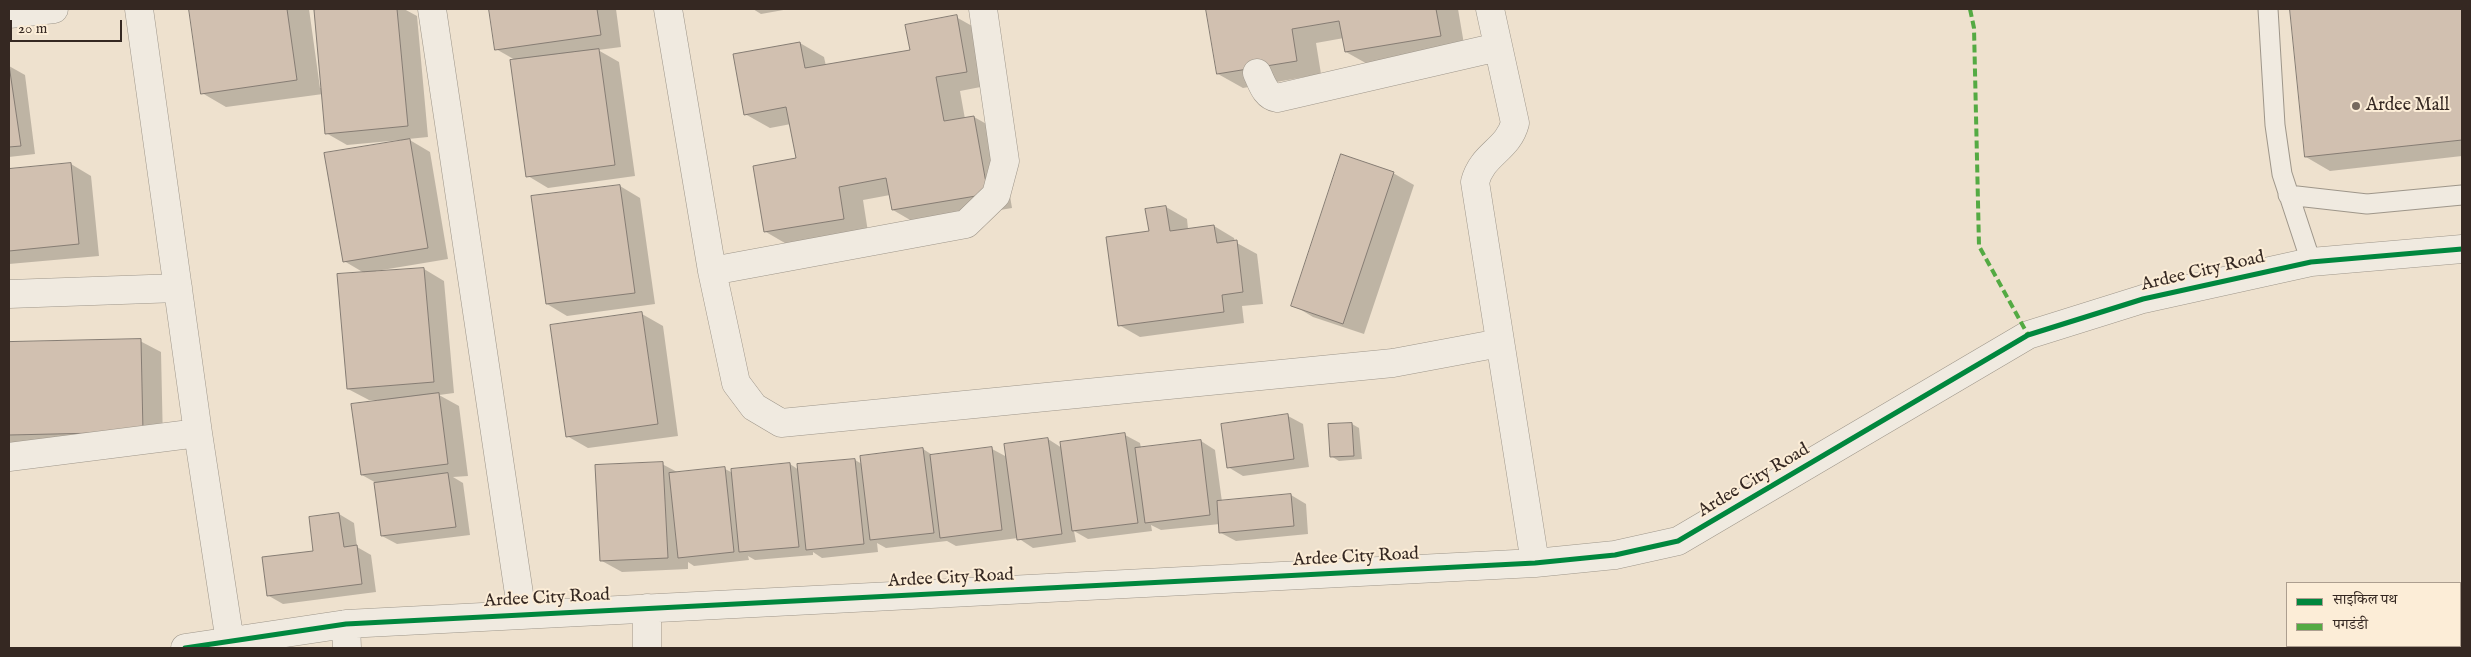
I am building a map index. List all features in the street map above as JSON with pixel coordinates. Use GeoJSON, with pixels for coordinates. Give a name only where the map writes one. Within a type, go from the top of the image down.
{"type":"FeatureCollection","features":[{"type":"Feature","properties":{"kind":"street"},"geometry":{"type":"LineString","coordinates":[[9,14],[54,9]]}},
{"type":"Feature","properties":{"kind":"street"},"geometry":{"type":"LineString","coordinates":[[139,9],[198,433],[230,642]]}},
{"type":"Feature","properties":{"kind":"street"},"geometry":{"type":"LineString","coordinates":[[432,9],[522,614]]}},
{"type":"Feature","properties":{"kind":"street"},"geometry":{"type":"LineString","coordinates":[[668,9],[712,271],[736,383],[754,406],[780,423],[1393,363],[1500,343]]}},
{"type":"Feature","properties":{"kind":"street"},"geometry":{"type":"LineString","coordinates":[[712,271],[966,224],[996,195],[1005,161],[983,9]]}},
{"type":"Feature","properties":{"kind":"street"},"geometry":{"type":"LineString","coordinates":[[1490,9],[1515,123],[1512,136],[1479,168],[1475,182],[1535,563]]}},
{"type":"Feature","properties":{"kind":"street"},"geometry":{"type":"LineString","coordinates":[[1257,73],[1267,92],[1272,97],[1277,98],[1498,47]]}},
{"type":"Feature","properties":{"kind":"street","name":"Ardee City Road"},"geometry":{"type":"LineString","coordinates":[[185,648],[230,642],[347,636],[522,614],[1535,563],[1615,555],[1678,541],[2028,336],[2143,299],[2311,262],[2462,249]]}},
{"type":"Feature","properties":{"kind":"street"},"geometry":{"type":"LineString","coordinates":[[9,294],[178,288]]}},
{"type":"Feature","properties":{"kind":"street"},"geometry":{"type":"LineString","coordinates":[[9,457],[198,433]]}},
{"type":"Feature","properties":{"kind":"street"},"geometry":{"type":"LineString","coordinates":[[647,608],[647,648]]}},
{"type":"Feature","properties":{"kind":"lane"},"geometry":{"type":"LineString","coordinates":[[2268,9],[2275,125],[2282,174],[2311,262]]}},
{"type":"Feature","properties":{"kind":"lane"},"geometry":{"type":"LineString","coordinates":[[2288,195],[2367,204],[2462,195]]}},
{"type":"Feature","properties":{"kind":"building"},"geometry":{"type":"Polygon","coordinates":[[[189,9],[287,9],[297,80],[201,94],[189,9]]]}},
{"type":"Feature","properties":{"kind":"building"},"geometry":{"type":"Polygon","coordinates":[[[397,9],[408,126],[325,134],[314,10],[397,9]]]}},
{"type":"Feature","properties":{"kind":"building"},"geometry":{"type":"Polygon","coordinates":[[[489,9],[597,9],[601,35],[495,50],[489,9]]]}},
{"type":"Feature","properties":{"kind":"building"},"geometry":{"type":"Polygon","coordinates":[[[1206,9],[1436,9],[1441,36],[1345,52],[1339,21],[1292,29],[1297,61],[1217,74],[1206,9]]]}},
{"type":"Feature","properties":{"kind":"building"},"geometry":{"type":"Polygon","coordinates":[[[2290,9],[2462,9],[2462,140],[2305,157],[2290,9]]]}},
{"type":"Feature","properties":{"kind":"building"},"geometry":{"type":"Polygon","coordinates":[[[957,15],[967,72],[936,77],[944,121],[974,116],[988,194],[892,210],[886,178],[839,187],[844,219],[764,232],[753,166],[796,158],[786,107],[744,115],[733,54],[800,42],[805,68],[910,50],[905,25],[957,15]]]}},
{"type":"Feature","properties":{"kind":"building"},"geometry":{"type":"Polygon","coordinates":[[[599,49],[615,165],[526,177],[510,60],[599,49]]]}},
{"type":"Feature","properties":{"kind":"building"},"geometry":{"type":"Polygon","coordinates":[[[9,65],[21,146],[9,147],[9,65]]]}},
{"type":"Feature","properties":{"kind":"building"},"geometry":{"type":"Polygon","coordinates":[[[410,139],[428,248],[343,262],[324,153],[410,139]]]}},
{"type":"Feature","properties":{"kind":"building"},"geometry":{"type":"Polygon","coordinates":[[[1341,154],[1394,172],[1343,324],[1291,306],[1341,154]]]}},
{"type":"Feature","properties":{"kind":"building"},"geometry":{"type":"Polygon","coordinates":[[[71,163],[79,244],[9,251],[9,169],[71,163]]]}},
{"type":"Feature","properties":{"kind":"building"},"geometry":{"type":"Polygon","coordinates":[[[620,185],[635,293],[546,304],[531,196],[620,185]]]}},
{"type":"Feature","properties":{"kind":"building"},"geometry":{"type":"Polygon","coordinates":[[[1166,206],[1170,231],[1214,225],[1217,243],[1237,240],[1243,292],[1222,295],[1224,312],[1118,326],[1106,237],[1149,231],[1145,209],[1166,206]]]}},
{"type":"Feature","properties":{"kind":"building"},"geometry":{"type":"Polygon","coordinates":[[[424,268],[434,382],[347,389],[337,274],[424,268]]]}},
{"type":"Feature","properties":{"kind":"building"},"geometry":{"type":"Polygon","coordinates":[[[642,312],[658,424],[566,437],[550,325],[642,312]]]}},
{"type":"Feature","properties":{"kind":"building"},"geometry":{"type":"Polygon","coordinates":[[[141,339],[143,432],[9,435],[9,342],[141,339]]]}},
{"type":"Feature","properties":{"kind":"building"},"geometry":{"type":"Polygon","coordinates":[[[439,393],[448,464],[361,475],[351,404],[439,393]]]}},
{"type":"Feature","properties":{"kind":"building"},"geometry":{"type":"Polygon","coordinates":[[[1288,414],[1294,459],[1227,468],[1221,424],[1288,414]]]}},
{"type":"Feature","properties":{"kind":"building"},"geometry":{"type":"Polygon","coordinates":[[[1352,423],[1354,456],[1330,457],[1328,424],[1352,423]]]}},
{"type":"Feature","properties":{"kind":"building"},"geometry":{"type":"Polygon","coordinates":[[[1125,433],[1138,523],[1072,531],[1060,442],[1125,433]]]}},
{"type":"Feature","properties":{"kind":"building"},"geometry":{"type":"Polygon","coordinates":[[[1048,438],[1062,534],[1017,540],[1004,444],[1048,438]]]}},
{"type":"Feature","properties":{"kind":"building"},"geometry":{"type":"Polygon","coordinates":[[[1201,440],[1210,515],[1145,523],[1135,448],[1201,440]]]}},
{"type":"Feature","properties":{"kind":"building"},"geometry":{"type":"Polygon","coordinates":[[[992,447],[1002,530],[940,538],[930,455],[992,447]]]}},
{"type":"Feature","properties":{"kind":"building"},"geometry":{"type":"Polygon","coordinates":[[[923,448],[934,533],[870,540],[860,456],[923,448]]]}},
{"type":"Feature","properties":{"kind":"building"},"geometry":{"type":"Polygon","coordinates":[[[855,459],[864,544],[806,550],[797,464],[855,459]]]}},
{"type":"Feature","properties":{"kind":"building"},"geometry":{"type":"Polygon","coordinates":[[[663,462],[668,558],[600,561],[595,465],[663,462]]]}},
{"type":"Feature","properties":{"kind":"building"},"geometry":{"type":"Polygon","coordinates":[[[790,463],[799,547],[739,552],[731,469],[790,463]]]}},
{"type":"Feature","properties":{"kind":"building"},"geometry":{"type":"Polygon","coordinates":[[[725,467],[734,552],[678,558],[669,473],[725,467]]]}},
{"type":"Feature","properties":{"kind":"building"},"geometry":{"type":"Polygon","coordinates":[[[448,473],[456,527],[381,536],[374,483],[448,473]]]}},
{"type":"Feature","properties":{"kind":"building"},"geometry":{"type":"Polygon","coordinates":[[[1291,494],[1294,526],[1219,533],[1217,501],[1291,494]]]}},
{"type":"Feature","properties":{"kind":"building"},"geometry":{"type":"Polygon","coordinates":[[[339,513],[344,547],[357,545],[362,584],[267,596],[262,557],[313,551],[309,517],[339,513]]]}},
{"type":"Feature","properties":{"kind":"marked path"},"geometry":{"type":"LineString","coordinates":[[1970,9],[1974,28],[1979,246],[2028,335]]}},
{"type":"Feature","properties":{"kind":"cycle path"},"geometry":{"type":"LineString","coordinates":[[185,648],[346,624],[1535,563],[1615,555],[1678,541],[2028,335],[2143,299],[2311,262],[2462,249]]}},
{"type":"Feature","properties":{"kind":"place","name":"Ardee Mall"},"geometry":{"type":"Point","coordinates":[2356,106]}}]}
